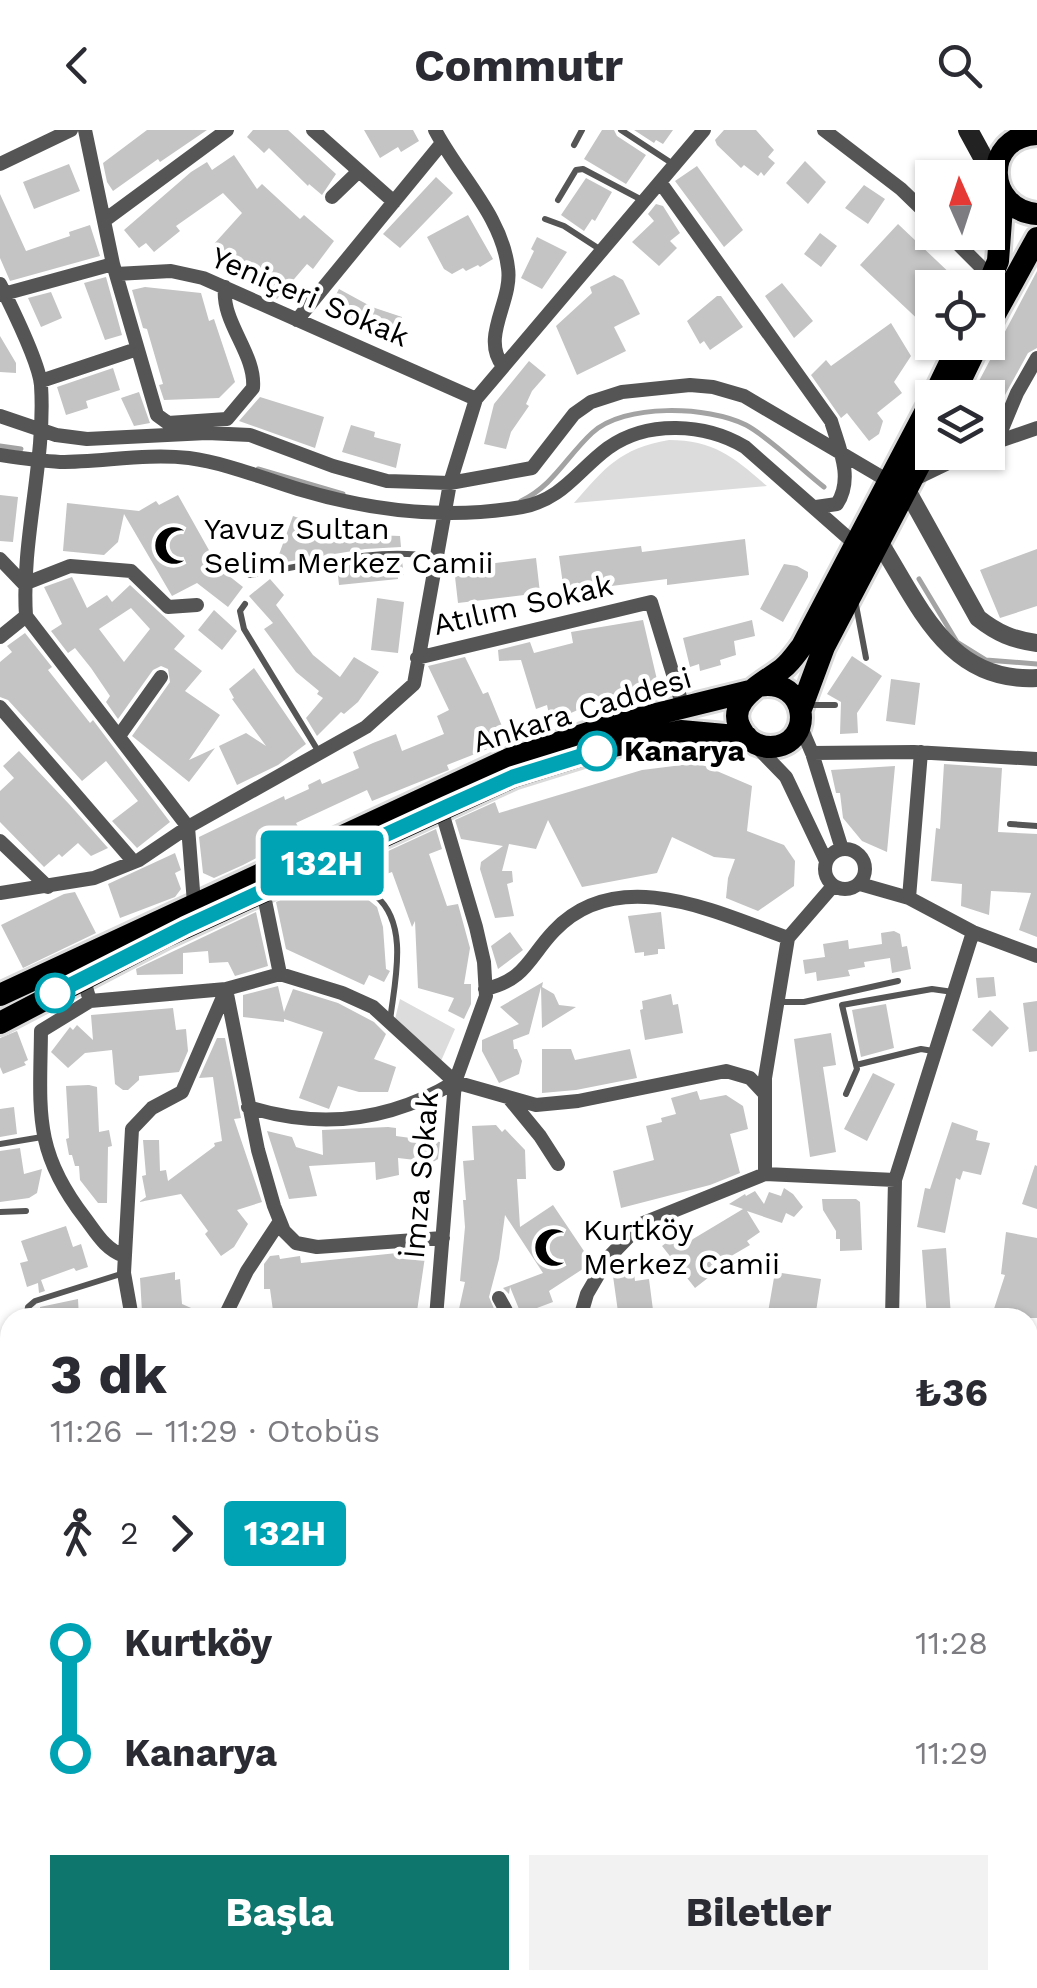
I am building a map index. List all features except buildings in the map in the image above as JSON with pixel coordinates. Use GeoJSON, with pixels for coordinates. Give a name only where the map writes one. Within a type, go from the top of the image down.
{"type":"FeatureCollection","features":[{"type":"Feature","properties":{"kind":"main road"},"geometry":{"type":"LineString","coordinates":[[968,130],[984,160]]}},
{"type":"Feature","properties":{"kind":"main road"},"geometry":{"type":"LineString","coordinates":[[998,160],[1013,140],[1036,132]]}},
{"type":"Feature","properties":{"kind":"main road"},"geometry":{"type":"LineString","coordinates":[[1005,194],[1020,209],[1037,214]]}},
{"type":"Feature","properties":{"kind":"main road"},"geometry":{"type":"LineString","coordinates":[[1005,295],[1037,238]]}},
{"type":"Feature","properties":{"kind":"main road","name":"Ankara Caddesi"},"geometry":{"type":"LineString","coordinates":[[801,713],[817,663],[880,543],[915,451]]}},
{"type":"Feature","properties":{"kind":"main road","name":"Ankara Caddesi"},"geometry":{"type":"LineString","coordinates":[[0,995],[511,758],[754,688],[786,666],[802,646],[855,544],[915,467]]}},
{"type":"Feature","properties":{"kind":"main road"},"geometry":{"type":"LineString","coordinates":[[769,684],[790,690],[801,713],[792,738],[783,744],[762,746],[749,740],[738,717],[739,707],[754,688],[769,684]]}},
{"type":"Feature","properties":{"kind":"main road","name":"Ankara Caddesi"},"geometry":{"type":"LineString","coordinates":[[0,1023],[83,978],[322,863],[513,777],[681,730],[749,740]]}},
{"type":"Feature","properties":{"kind":"street"},"geometry":{"type":"LineString","coordinates":[[0,164],[71,130]]}},
{"type":"Feature","properties":{"kind":"street"},"geometry":{"type":"LineString","coordinates":[[85,130],[136,349],[157,415],[163,421],[173,424],[227,419],[251,393],[254,378],[226,308],[225,287]]}},
{"type":"Feature","properties":{"kind":"street"},"geometry":{"type":"LineString","coordinates":[[104,220],[227,130]]}},
{"type":"Feature","properties":{"kind":"street"},"geometry":{"type":"LineString","coordinates":[[312,130],[394,202]]}},
{"type":"Feature","properties":{"kind":"street"},"geometry":{"type":"LineString","coordinates":[[0,893],[94,878],[132,861],[366,727],[414,684],[450,482],[476,399],[704,130]]}},
{"type":"Feature","properties":{"kind":"street"},"geometry":{"type":"LineString","coordinates":[[824,130],[915,202]]}},
{"type":"Feature","properties":{"kind":"street"},"geometry":{"type":"LineString","coordinates":[[296,320],[394,202],[438,136],[503,238],[510,273],[494,347],[503,366]]}},
{"type":"Feature","properties":{"kind":"street"},"geometry":{"type":"LineString","coordinates":[[332,197],[359,171]]}},
{"type":"Feature","properties":{"kind":"street"},"geometry":{"type":"LineString","coordinates":[[660,182],[831,421],[845,477],[842,496],[837,504],[816,507]]}},
{"type":"Feature","properties":{"kind":"street"},"geometry":{"type":"LineString","coordinates":[[962,250],[979,270]]}},
{"type":"Feature","properties":{"kind":"street","name":"Yeniçeri Sokak"},"geometry":{"type":"LineString","coordinates":[[2,292],[115,269],[171,271],[225,287],[476,399]]}},
{"type":"Feature","properties":{"kind":"street"},"geometry":{"type":"LineString","coordinates":[[2,292],[41,380],[38,460],[24,584],[26,616],[188,827],[194,903]]}},
{"type":"Feature","properties":{"kind":"street"},"geometry":{"type":"LineString","coordinates":[[41,380],[136,349]]}},
{"type":"Feature","properties":{"kind":"street"},"geometry":{"type":"LineString","coordinates":[[1005,417],[1037,358]]}},
{"type":"Feature","properties":{"kind":"street"},"geometry":{"type":"LineString","coordinates":[[0,416],[56,435],[87,439],[220,433],[250,436],[382,480],[450,482],[525,472],[538,463],[581,408],[622,392],[670,385],[713,387],[744,396],[841,454],[904,484],[978,618],[994,631],[1037,643]]}},
{"type":"Feature","properties":{"kind":"street"},"geometry":{"type":"LineString","coordinates":[[0,455],[38,460],[188,458],[369,507],[479,514],[544,501],[559,494],[610,447],[627,438],[646,432],[692,428],[745,447],[855,544]]}},
{"type":"Feature","properties":{"kind":"street"},"geometry":{"type":"LineString","coordinates":[[1005,439],[1037,428]]}},
{"type":"Feature","properties":{"kind":"street"},"geometry":{"type":"LineString","coordinates":[[904,484],[933,470]]}},
{"type":"Feature","properties":{"kind":"street"},"geometry":{"type":"LineString","coordinates":[[369,507],[382,498],[382,480]]}},
{"type":"Feature","properties":{"kind":"street"},"geometry":{"type":"LineString","coordinates":[[880,543],[937,635],[951,650],[985,672],[1005,678],[1037,678]]}},
{"type":"Feature","properties":{"kind":"street"},"geometry":{"type":"LineString","coordinates":[[0,559],[24,584]]}},
{"type":"Feature","properties":{"kind":"street"},"geometry":{"type":"LineString","coordinates":[[24,584],[70,566],[131,571],[168,606],[197,605]]}},
{"type":"Feature","properties":{"kind":"street","name":"Atılım Sokak"},"geometry":{"type":"LineString","coordinates":[[417,658],[651,602],[683,707]]}},
{"type":"Feature","properties":{"kind":"street"},"geometry":{"type":"LineString","coordinates":[[0,637],[26,616]]}},
{"type":"Feature","properties":{"kind":"street"},"geometry":{"type":"LineString","coordinates":[[119,736],[161,677]]}},
{"type":"Feature","properties":{"kind":"street"},"geometry":{"type":"LineString","coordinates":[[0,707],[132,861]]}},
{"type":"Feature","properties":{"kind":"street"},"geometry":{"type":"LineString","coordinates":[[801,713],[842,849]]}},
{"type":"Feature","properties":{"kind":"street"},"geometry":{"type":"LineString","coordinates":[[749,740],[786,776],[826,861],[825,873],[833,886],[848,890],[860,884],[866,873],[864,860],[855,851],[842,849],[826,861]]}},
{"type":"Feature","properties":{"kind":"street"},"geometry":{"type":"LineString","coordinates":[[812,752],[921,752],[1037,759]]}},
{"type":"Feature","properties":{"kind":"street"},"geometry":{"type":"LineString","coordinates":[[909,898],[921,752]]}},
{"type":"Feature","properties":{"kind":"street","name":"İmza Sokak"},"geometry":{"type":"LineString","coordinates":[[437,1308],[455,1082],[478,1024],[485,989],[476,926],[441,809]]}},
{"type":"Feature","properties":{"kind":"street"},"geometry":{"type":"LineString","coordinates":[[0,841],[48,888]]}},
{"type":"Feature","properties":{"kind":"street"},"geometry":{"type":"LineString","coordinates":[[860,884],[909,898],[973,932],[1037,956]]}},
{"type":"Feature","properties":{"kind":"street"},"geometry":{"type":"LineString","coordinates":[[765,1174],[765,1094],[788,938],[833,886]]}},
{"type":"Feature","properties":{"kind":"street"},"geometry":{"type":"LineString","coordinates":[[262,892],[280,974]]}},
{"type":"Feature","properties":{"kind":"street"},"geometry":{"type":"LineString","coordinates":[[485,989],[526,970],[550,936],[570,918],[590,907],[619,899],[653,896],[684,901],[788,938]]}},
{"type":"Feature","properties":{"kind":"street"},"geometry":{"type":"LineString","coordinates":[[892,1308],[895,1180],[973,932]]}},
{"type":"Feature","properties":{"kind":"street"},"geometry":{"type":"LineString","coordinates":[[41,1031],[90,1001],[226,989],[280,974],[373,1007],[455,1082],[536,1105],[578,1101],[726,1071],[750,1078],[765,1094]]}},
{"type":"Feature","properties":{"kind":"street"},"geometry":{"type":"LineString","coordinates":[[83,978],[90,1001]]}},
{"type":"Feature","properties":{"kind":"street"},"geometry":{"type":"LineString","coordinates":[[226,989],[258,1150],[284,1231],[296,1243],[317,1247],[442,1238]]}},
{"type":"Feature","properties":{"kind":"street"},"geometry":{"type":"LineString","coordinates":[[130,1308],[124,1256],[132,1129],[152,1108],[182,1092],[226,989]]}},
{"type":"Feature","properties":{"kind":"street"},"geometry":{"type":"LineString","coordinates":[[27,1008],[41,1031],[43,1137],[52,1169],[108,1248],[124,1256]]}},
{"type":"Feature","properties":{"kind":"street"},"geometry":{"type":"LineString","coordinates":[[248,1107],[293,1119],[372,1117],[394,1112],[455,1082]]}},
{"type":"Feature","properties":{"kind":"street"},"geometry":{"type":"LineString","coordinates":[[508,1097],[558,1164]]}},
{"type":"Feature","properties":{"kind":"street"},"geometry":{"type":"LineString","coordinates":[[583,1308],[608,1258],[641,1224],[765,1174],[895,1180]]}},
{"type":"Feature","properties":{"kind":"street"},"geometry":{"type":"LineString","coordinates":[[229,1308],[247,1271],[280,1222]]}},
{"type":"Feature","properties":{"kind":"street"},"geometry":{"type":"LineString","coordinates":[[499,1298],[504,1308]]}},
{"type":"Feature","properties":{"kind":"lane"},"geometry":{"type":"LineString","coordinates":[[574,146],[582,130]]}},
{"type":"Feature","properties":{"kind":"lane"},"geometry":{"type":"LineString","coordinates":[[622,130],[674,165]]}},
{"type":"Feature","properties":{"kind":"lane"},"geometry":{"type":"LineString","coordinates":[[558,200],[576,170],[584,169],[643,201]]}},
{"type":"Feature","properties":{"kind":"lane"},"geometry":{"type":"LineString","coordinates":[[545,219],[582,236],[601,250]]}},
{"type":"Feature","properties":{"kind":"lane"},"geometry":{"type":"LineString","coordinates":[[250,575],[376,556],[434,556]]}},
{"type":"Feature","properties":{"kind":"lane"},"geometry":{"type":"LineString","coordinates":[[853,591],[866,658]]}},
{"type":"Feature","properties":{"kind":"lane"},"geometry":{"type":"LineString","coordinates":[[245,604],[240,611],[242,624],[320,754]]}},
{"type":"Feature","properties":{"kind":"lane"},"geometry":{"type":"LineString","coordinates":[[801,713],[834,704]]}},
{"type":"Feature","properties":{"kind":"lane"},"geometry":{"type":"LineString","coordinates":[[1010,824],[1037,826]]}},
{"type":"Feature","properties":{"kind":"lane"},"geometry":{"type":"LineString","coordinates":[[322,863],[378,897],[388,915],[396,938],[397,964],[390,1022]]}},
{"type":"Feature","properties":{"kind":"lane"},"geometry":{"type":"LineString","coordinates":[[778,1002],[804,1002],[898,980]]}},
{"type":"Feature","properties":{"kind":"lane"},"geometry":{"type":"LineString","coordinates":[[846,1094],[856,1064],[842,1005],[932,989],[954,992]]}},
{"type":"Feature","properties":{"kind":"lane"},"geometry":{"type":"LineString","coordinates":[[856,1064],[921,1049],[935,1051]]}},
{"type":"Feature","properties":{"kind":"lane"},"geometry":{"type":"LineString","coordinates":[[0,1144],[43,1137]]}},
{"type":"Feature","properties":{"kind":"lane"},"geometry":{"type":"LineString","coordinates":[[0,1212],[26,1211]]}},
{"type":"Feature","properties":{"kind":"lane"},"geometry":{"type":"LineString","coordinates":[[28,1308],[36,1300],[124,1273]]}},
{"type":"Feature","properties":{"kind":"shaded area"},"geometry":{"type":"Polygon","coordinates":[[[669,440],[699,443],[723,452],[767,486],[574,503],[625,454],[669,440]]]}},
{"type":"Feature","properties":{"kind":"shaded area"},"geometry":{"type":"Polygon","coordinates":[[[400,999],[455,1029],[441,1061],[394,1023],[400,999]]]}},
{"type":"Feature","properties":{"kind":"waterway"},"geometry":{"type":"LineString","coordinates":[[521,501],[551,479],[592,433],[606,423],[645,412],[689,411],[746,425],[824,487]]}},
{"type":"Feature","properties":{"kind":"waterway"},"geometry":{"type":"LineString","coordinates":[[0,446],[21,449]]}},
{"type":"Feature","properties":{"kind":"waterway"},"geometry":{"type":"LineString","coordinates":[[258,469],[343,494]]}},
{"type":"Feature","properties":{"kind":"waterway"},"geometry":{"type":"LineString","coordinates":[[919,579],[957,642],[986,660],[1037,664]]}},
{"type":"Feature","properties":{"kind":"bus line","name":"132H"},"geometry":{"type":"LineString","coordinates":[[55,993],[185,927],[513,777],[597,751]]}},
{"type":"Feature","properties":{"kind":"place","name":"Yavuz Sultan Selim Merkez Camii"},"geometry":{"type":"Point","coordinates":[174,546]}},
{"type":"Feature","properties":{"kind":"place","name":"Kanarya"},"geometry":{"type":"Point","coordinates":[597,751]}},
{"type":"Feature","properties":{"kind":"place","name":"Kurtköy Merkez Camii"},"geometry":{"type":"Point","coordinates":[553,1247]}}]}
